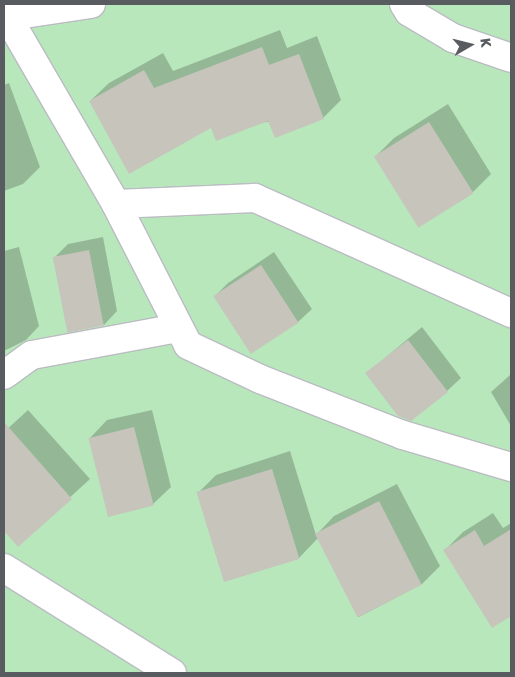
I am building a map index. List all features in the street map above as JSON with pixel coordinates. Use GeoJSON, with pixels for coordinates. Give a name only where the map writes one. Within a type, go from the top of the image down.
{"type":"FeatureCollection","features":[{"type":"Feature","properties":{"kind":"street"},"geometry":{"type":"LineString","coordinates":[[91,4],[6,17],[116,204],[177,328],[188,345],[260,378],[404,435],[511,467]]}},
{"type":"Feature","properties":{"kind":"street"},"geometry":{"type":"LineString","coordinates":[[404,4],[409,12],[453,38],[511,58]]}},
{"type":"Feature","properties":{"kind":"street"},"geometry":{"type":"LineString","coordinates":[[116,204],[255,198],[511,312]]}},
{"type":"Feature","properties":{"kind":"street"},"geometry":{"type":"LineString","coordinates":[[4,375],[32,355],[177,328]]}},
{"type":"Feature","properties":{"kind":"street"},"geometry":{"type":"LineString","coordinates":[[4,568],[172,673]]}},
{"type":"Feature","properties":{"kind":"green space"},"geometry":{"type":"Polygon","coordinates":[[[4,4],[511,4],[511,673],[4,673],[4,4]]]}},
{"type":"Feature","properties":{"kind":"building"},"geometry":{"type":"Polygon","coordinates":[[[262,47],[269,65],[299,54],[324,119],[275,138],[268,121],[216,141],[211,128],[129,174],[89,101],[144,70],[154,88],[262,47]]]}},
{"type":"Feature","properties":{"kind":"building"},"geometry":{"type":"Polygon","coordinates":[[[429,122],[474,193],[418,228],[374,156],[429,122]]]}},
{"type":"Feature","properties":{"kind":"building"},"geometry":{"type":"Polygon","coordinates":[[[89,250],[104,326],[67,333],[53,257],[89,250]]]}},
{"type":"Feature","properties":{"kind":"building"},"geometry":{"type":"Polygon","coordinates":[[[261,265],[299,323],[251,354],[213,296],[261,265]]]}},
{"type":"Feature","properties":{"kind":"building"},"geometry":{"type":"Polygon","coordinates":[[[408,340],[448,392],[411,421],[398,416],[365,373],[408,340]]]}},
{"type":"Feature","properties":{"kind":"building"},"geometry":{"type":"Polygon","coordinates":[[[4,422],[72,499],[18,547],[4,531],[4,422]]]}},
{"type":"Feature","properties":{"kind":"building"},"geometry":{"type":"Polygon","coordinates":[[[134,427],[154,506],[108,517],[88,438],[134,427]]]}},
{"type":"Feature","properties":{"kind":"building"},"geometry":{"type":"Polygon","coordinates":[[[272,469],[299,559],[224,582],[196,492],[272,469]]]}},
{"type":"Feature","properties":{"kind":"building"},"geometry":{"type":"Polygon","coordinates":[[[379,501],[422,585],[358,617],[315,534],[379,501]]]}},
{"type":"Feature","properties":{"kind":"building"},"geometry":{"type":"Polygon","coordinates":[[[511,529],[511,616],[492,628],[443,550],[475,530],[484,546],[511,529]]]}}]}
